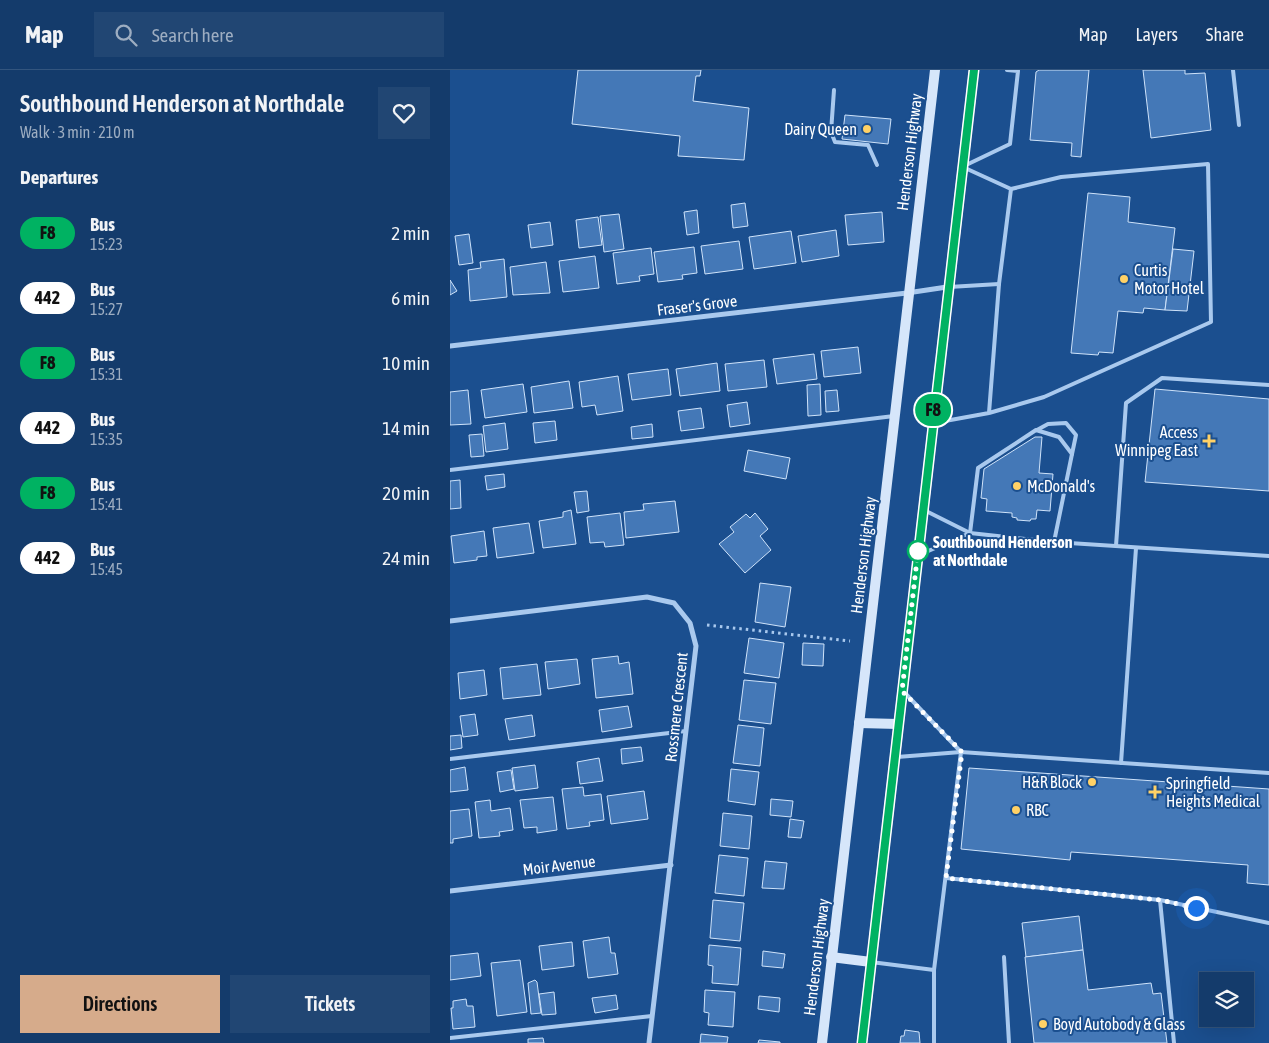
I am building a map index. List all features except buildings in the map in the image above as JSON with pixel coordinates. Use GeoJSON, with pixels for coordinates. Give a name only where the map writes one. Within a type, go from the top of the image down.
{"type":"FeatureCollection","features":[{"type":"Feature","properties":{"kind":"main road","name":"Henderson Highway"},"geometry":{"type":"LineString","coordinates":[[822,1043],[907,293],[935,70]]}},
{"type":"Feature","properties":{"kind":"main road"},"geometry":{"type":"LineString","coordinates":[[862,1043],[922,508],[974,70]]}},
{"type":"Feature","properties":{"kind":"main road"},"geometry":{"type":"LineString","coordinates":[[858,722],[898,724]]}},
{"type":"Feature","properties":{"kind":"main road"},"geometry":{"type":"LineString","coordinates":[[831,957],[872,962]]}},
{"type":"Feature","properties":{"kind":"street","name":"Fraser's Grove"},"geometry":{"type":"LineString","coordinates":[[450,346],[948,287]]}},
{"type":"Feature","properties":{"kind":"street","name":"Rossmere Crescent"},"geometry":{"type":"LineString","coordinates":[[450,621],[646,597],[674,603],[690,622],[696,646],[649,1043]]}},
{"type":"Feature","properties":{"kind":"street","name":"Moir Avenue"},"geometry":{"type":"LineString","coordinates":[[450,891],[671,865]]}},
{"type":"Feature","properties":{"kind":"lane"},"geometry":{"type":"LineString","coordinates":[[962,167],[1010,144],[1018,71],[1008,70]]}},
{"type":"Feature","properties":{"kind":"lane"},"geometry":{"type":"LineString","coordinates":[[1233,70],[1239,125]]}},
{"type":"Feature","properties":{"kind":"lane"},"geometry":{"type":"LineString","coordinates":[[834,90],[831,132],[836,142],[868,145],[877,165]]}},
{"type":"Feature","properties":{"kind":"lane"},"geometry":{"type":"LineString","coordinates":[[932,424],[989,413],[1044,397],[1211,322],[1208,164],[1061,177],[1011,189],[962,167]]}},
{"type":"Feature","properties":{"kind":"lane"},"geometry":{"type":"LineString","coordinates":[[989,413],[1000,284],[1011,189]]}},
{"type":"Feature","properties":{"kind":"lane"},"geometry":{"type":"LineString","coordinates":[[948,287],[1000,284]]}},
{"type":"Feature","properties":{"kind":"lane"},"geometry":{"type":"LineString","coordinates":[[1116,546],[1126,403],[1162,378],[1269,385]]}},
{"type":"Feature","properties":{"kind":"lane"},"geometry":{"type":"LineString","coordinates":[[450,470],[894,416]]}},
{"type":"Feature","properties":{"kind":"lane"},"geometry":{"type":"LineString","coordinates":[[970,533],[978,468],[1036,430],[1048,424],[1066,423],[1076,435],[1054,542]]}},
{"type":"Feature","properties":{"kind":"lane"},"geometry":{"type":"LineString","coordinates":[[1036,430],[1059,437],[1072,454]]}},
{"type":"Feature","properties":{"kind":"lane"},"geometry":{"type":"LineString","coordinates":[[922,508],[970,533],[1054,542],[1269,556]]}},
{"type":"Feature","properties":{"kind":"lane"},"geometry":{"type":"LineString","coordinates":[[917,556],[970,533]]}},
{"type":"Feature","properties":{"kind":"lane"},"geometry":{"type":"LineString","coordinates":[[1121,763],[1136,548]]}},
{"type":"Feature","properties":{"kind":"lane"},"geometry":{"type":"LineString","coordinates":[[902,691],[962,752]]}},
{"type":"Feature","properties":{"kind":"lane"},"geometry":{"type":"LineString","coordinates":[[450,759],[687,731]]}},
{"type":"Feature","properties":{"kind":"lane"},"geometry":{"type":"LineString","coordinates":[[934,1043],[934,970],[962,752]]}},
{"type":"Feature","properties":{"kind":"lane"},"geometry":{"type":"LineString","coordinates":[[894,758],[962,752],[1269,773]]}},
{"type":"Feature","properties":{"kind":"lane"},"geometry":{"type":"LineString","coordinates":[[946,878],[1160,900],[1269,923]]}},
{"type":"Feature","properties":{"kind":"lane"},"geometry":{"type":"LineString","coordinates":[[1160,900],[1174,1043]]}},
{"type":"Feature","properties":{"kind":"lane"},"geometry":{"type":"LineString","coordinates":[[1004,957],[1009,1043]]}},
{"type":"Feature","properties":{"kind":"lane"},"geometry":{"type":"LineString","coordinates":[[872,962],[934,970]]}},
{"type":"Feature","properties":{"kind":"lane"},"geometry":{"type":"LineString","coordinates":[[450,1038],[652,1016]]}},
{"type":"Feature","properties":{"kind":"path"},"geometry":{"type":"LineString","coordinates":[[707,625],[850,641]]}},
{"type":"Feature","properties":{"kind":"bus line","name":"F8"},"geometry":{"type":"LineString","coordinates":[[862,1043],[974,70]]}},
{"type":"Feature","properties":{"kind":"place","name":"Dairy Queen"},"geometry":{"type":"Point","coordinates":[867,129]}},
{"type":"Feature","properties":{"kind":"place","name":"Curtis Motor Hotel"},"geometry":{"type":"Point","coordinates":[1124,279]}},
{"type":"Feature","properties":{"kind":"place","name":"Access Winnipeg East"},"geometry":{"type":"Point","coordinates":[1209,441]}},
{"type":"Feature","properties":{"kind":"place","name":"McDonald's"},"geometry":{"type":"Point","coordinates":[1017,486]}},
{"type":"Feature","properties":{"kind":"place","name":"Southbound Henderson at Northdale"},"geometry":{"type":"Point","coordinates":[918,551]}},
{"type":"Feature","properties":{"kind":"place","name":"H&R Block"},"geometry":{"type":"Point","coordinates":[1092,782]}},
{"type":"Feature","properties":{"kind":"place","name":"Springfield Heights Medical"},"geometry":{"type":"Point","coordinates":[1155,792]}},
{"type":"Feature","properties":{"kind":"place","name":"RBC"},"geometry":{"type":"Point","coordinates":[1016,810]}},
{"type":"Feature","properties":{"kind":"place","name":"Boyd Autobody & Glass"},"geometry":{"type":"Point","coordinates":[1043,1024]}},
{"type":"Feature","properties":{"kind":"route"},"geometry":{"type":"LineString","coordinates":[[918,551],[902,691],[962,752],[946,878],[1160,900],[1196,908]]}}]}
